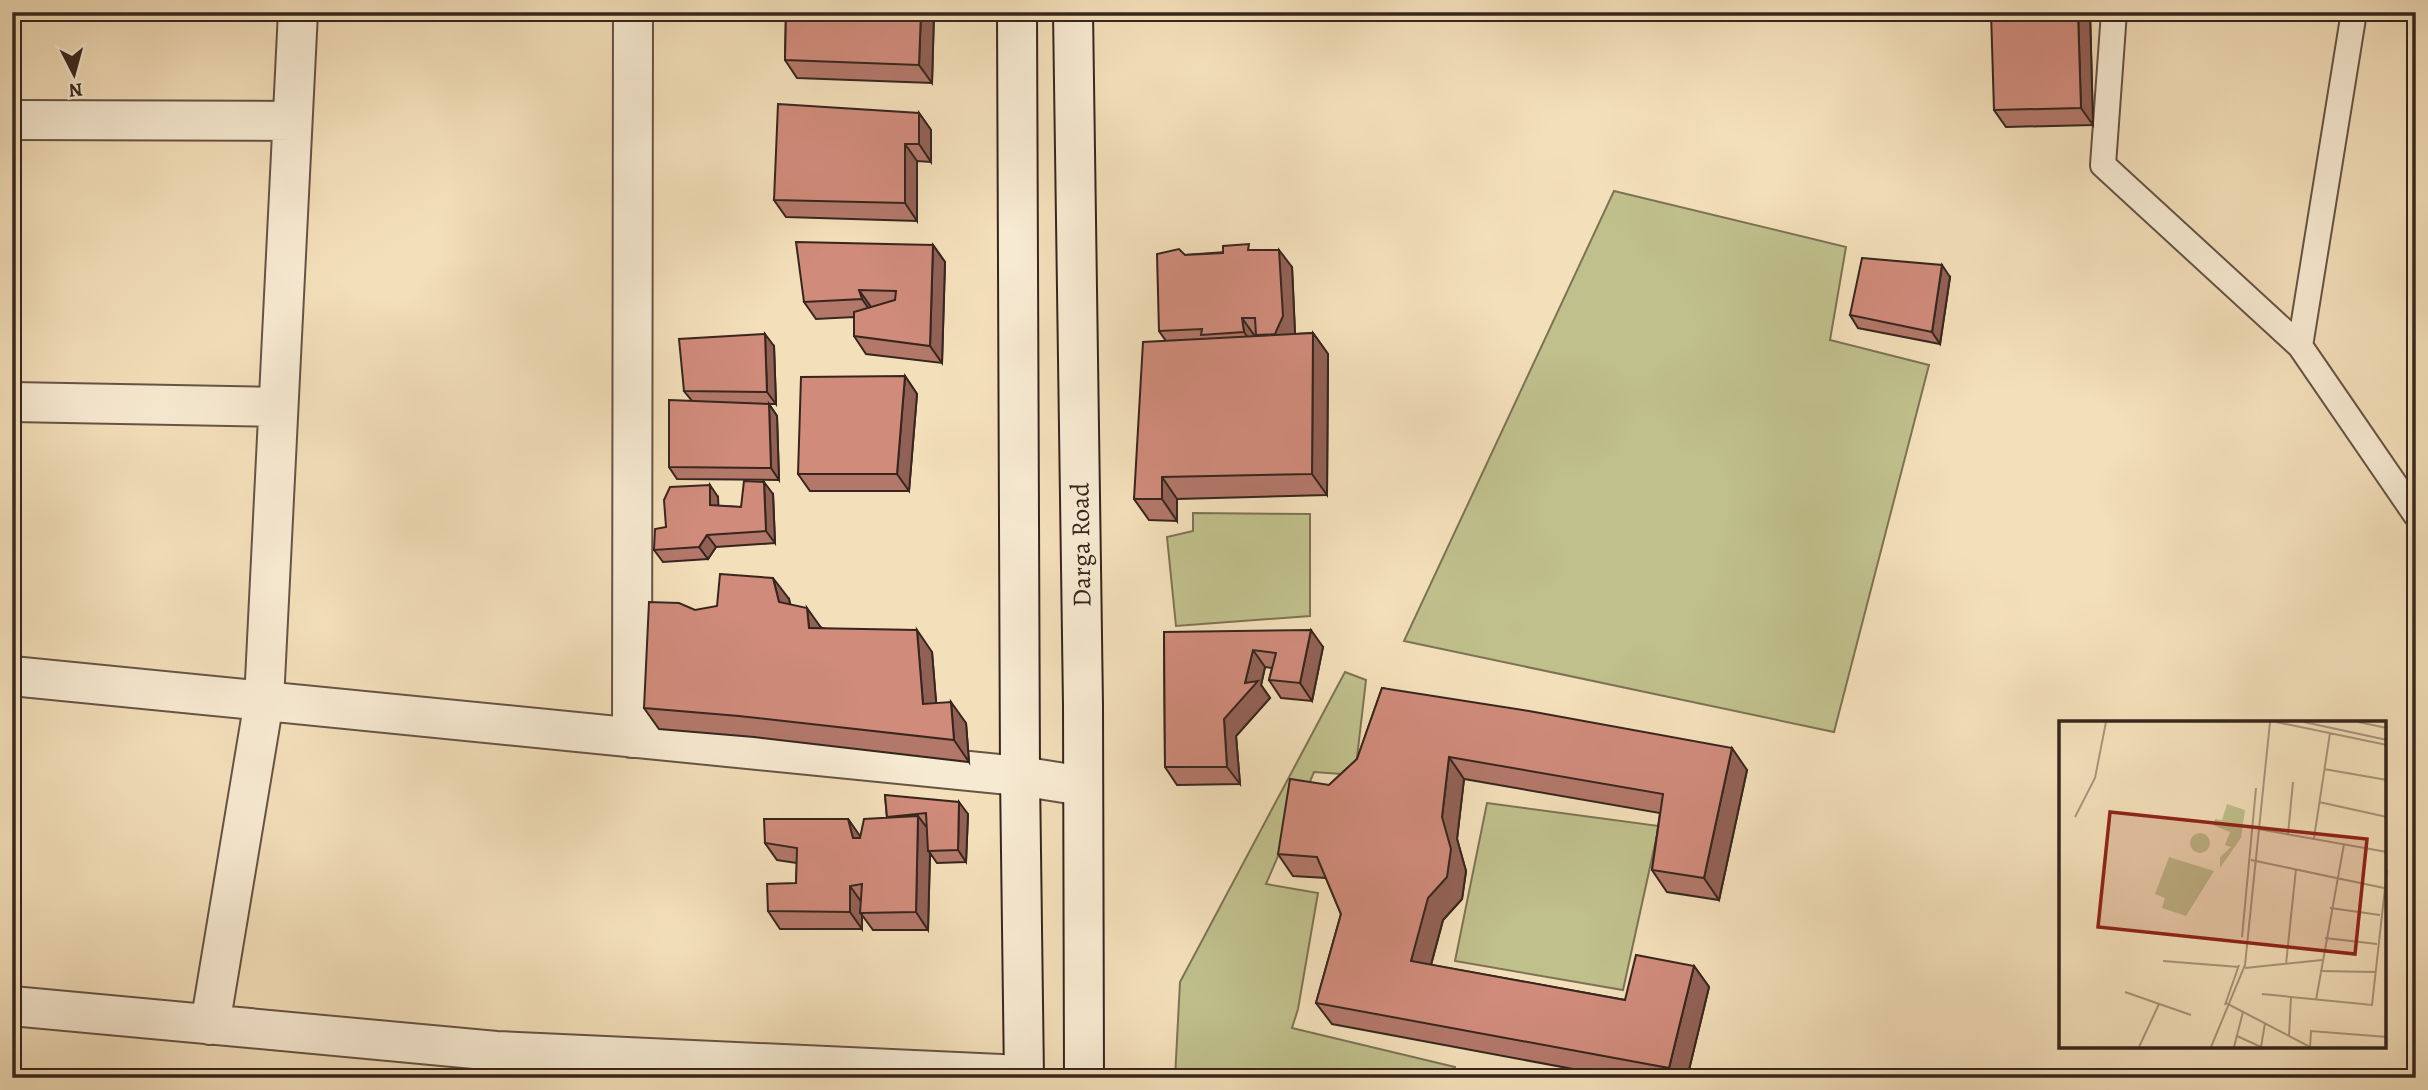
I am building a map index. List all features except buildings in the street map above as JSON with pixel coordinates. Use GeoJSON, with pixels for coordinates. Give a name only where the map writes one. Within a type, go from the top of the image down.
{"type":"FeatureCollection","features":[{"type":"Feature","properties":{"kind":"street"},"geometry":{"type":"LineString","coordinates":[[210,1025],[264,701],[298,12]]}},
{"type":"Feature","properties":{"kind":"street"},"geometry":{"type":"LineString","coordinates":[[632,738],[633,12]]}},
{"type":"Feature","properties":{"kind":"street"},"geometry":{"type":"LineString","coordinates":[[12,1006],[210,1025],[495,1064],[1024,1077],[1017,12]]}},
{"type":"Feature","properties":{"kind":"street","name":"Darga Road"},"geometry":{"type":"LineString","coordinates":[[1073,12],[1084,1078]]}},
{"type":"Feature","properties":{"kind":"street"},"geometry":{"type":"LineString","coordinates":[[12,120],[292,121]]}},
{"type":"Feature","properties":{"kind":"street"},"geometry":{"type":"LineString","coordinates":[[12,402],[278,407]]}},
{"type":"Feature","properties":{"kind":"street"},"geometry":{"type":"LineString","coordinates":[[12,676],[1020,776],[1083,786]]}},
{"type":"Feature","properties":{"kind":"lane"},"geometry":{"type":"LineString","coordinates":[[2115,12],[2103,165],[2300,346],[2416,514]]}},
{"type":"Feature","properties":{"kind":"lane"},"geometry":{"type":"LineString","coordinates":[[2300,346],[2354,12]]}},
{"type":"Feature","properties":{"kind":"green space"},"geometry":{"type":"Polygon","coordinates":[[[1614,191],[1846,247],[1830,340],[1929,365],[1834,732],[1404,641],[1614,191]]]}},
{"type":"Feature","properties":{"kind":"green space"},"geometry":{"type":"Polygon","coordinates":[[[1193,513],[1310,514],[1310,616],[1176,626],[1167,537],[1193,531],[1193,513]]]}},
{"type":"Feature","properties":{"kind":"green space"},"geometry":{"type":"Polygon","coordinates":[[[1345,672],[1366,680],[1355,775],[1314,772],[1266,884],[1318,893],[1298,1009],[1292,1028],[1455,1067],[1453,1078],[1175,1078],[1180,982],[1345,672]]]}},
{"type":"Feature","properties":{"kind":"green space"},"geometry":{"type":"Polygon","coordinates":[[[1487,803],[1659,826],[1623,990],[1455,961],[1487,803]]]}}]}
